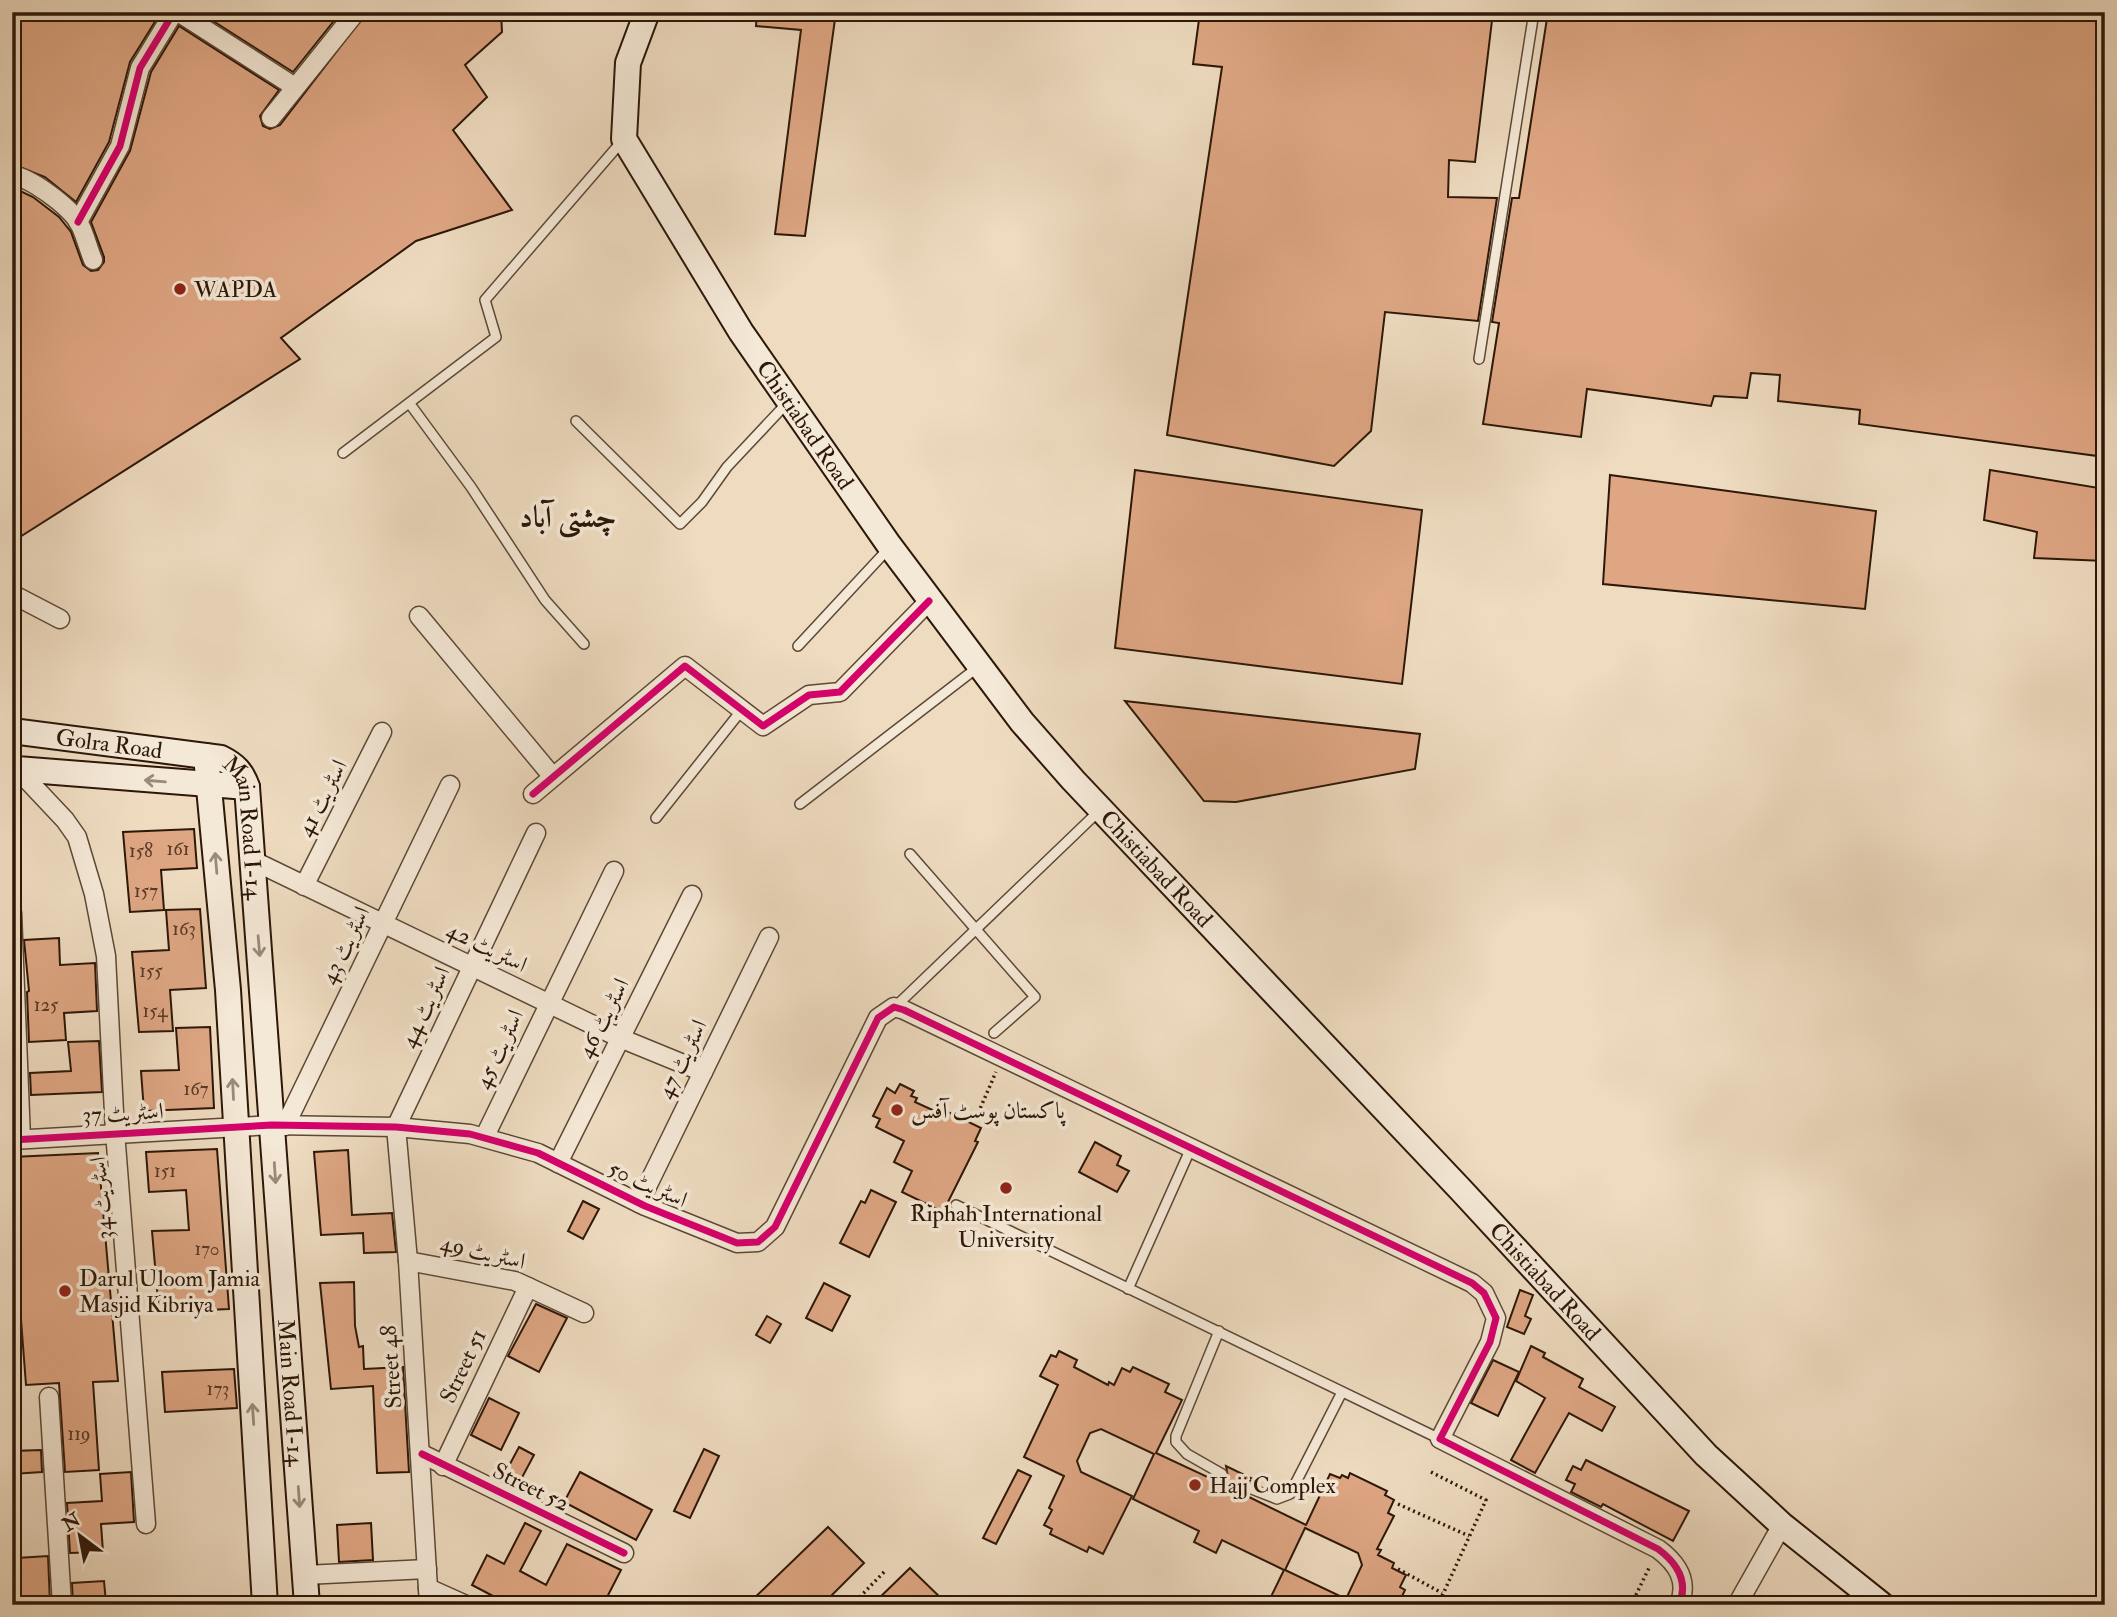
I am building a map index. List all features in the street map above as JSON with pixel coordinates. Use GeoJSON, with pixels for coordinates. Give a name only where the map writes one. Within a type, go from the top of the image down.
{"type":"FeatureCollection","features":[{"type":"Feature","properties":{"kind":"main road"},"geometry":{"type":"LineString","coordinates":[[624,139],[628,63],[647,12]]}},
{"type":"Feature","properties":{"kind":"main road","name":"Chistiabad Road"},"geometry":{"type":"LineString","coordinates":[[624,139],[741,332],[929,601],[1023,722],[1100,810],[1461,1190],[1706,1455],[1782,1525],[1882,1605]]}},
{"type":"Feature","properties":{"kind":"main road","name":"Golra Road"},"geometry":{"type":"LineString","coordinates":[[12,731],[206,756]]}},
{"type":"Feature","properties":{"kind":"main road","name":"Main Road I-14"},"geometry":{"type":"LineString","coordinates":[[265,1605],[228,989],[206,756],[234,765],[243,775],[247,787],[278,1126],[307,1605]]}},
{"type":"Feature","properties":{"kind":"main road"},"geometry":{"type":"LineString","coordinates":[[15,767],[247,787]]}},
{"type":"Feature","properties":{"kind":"street"},"geometry":{"type":"LineString","coordinates":[[78,222],[120,146],[141,68],[176,12],[295,88]]}},
{"type":"Feature","properties":{"kind":"street"},"geometry":{"type":"LineString","coordinates":[[271,118],[356,12]]}},
{"type":"Feature","properties":{"kind":"street"},"geometry":{"type":"LineString","coordinates":[[12,175],[24,177],[44,191],[78,222],[93,260]]}},
{"type":"Feature","properties":{"kind":"street"},"geometry":{"type":"LineString","coordinates":[[12,594],[60,619]]}},
{"type":"Feature","properties":{"kind":"street"},"geometry":{"type":"LineString","coordinates":[[533,794],[685,666],[763,726],[809,695],[840,692],[929,601]]}},
{"type":"Feature","properties":{"kind":"street"},"geometry":{"type":"LineString","coordinates":[[419,615],[553,777]]}},
{"type":"Feature","properties":{"kind":"street","name":"اسٹریٹ 41"},"geometry":{"type":"LineString","coordinates":[[304,886],[382,732]]}},
{"type":"Feature","properties":{"kind":"street","name":"اسٹریٹ 34"},"geometry":{"type":"LineString","coordinates":[[15,767],[65,820],[77,837],[87,865],[106,956],[115,1132],[146,1524]]}},
{"type":"Feature","properties":{"kind":"street","name":"اسٹریٹ 43"},"geometry":{"type":"LineString","coordinates":[[278,1126],[383,924],[450,785]]}},
{"type":"Feature","properties":{"kind":"street","name":"اسٹریٹ 44"},"geometry":{"type":"LineString","coordinates":[[396,1127],[536,832]]}},
{"type":"Feature","properties":{"kind":"street","name":"اسٹریٹ 42"},"geometry":{"type":"LineString","coordinates":[[252,860],[620,1038],[704,1072]]}},
{"type":"Feature","properties":{"kind":"street","name":"اسٹریٹ 45"},"geometry":{"type":"LineString","coordinates":[[485,1136],[614,871]]}},
{"type":"Feature","properties":{"kind":"street","name":"اسٹریٹ 46"},"geometry":{"type":"LineString","coordinates":[[558,1163],[692,895]]}},
{"type":"Feature","properties":{"kind":"street"},"geometry":{"type":"LineString","coordinates":[[12,913],[17,1139]]}},
{"type":"Feature","properties":{"kind":"street","name":"اسٹریٹ 47"},"geometry":{"type":"LineString","coordinates":[[639,1203],[769,937]]}},
{"type":"Feature","properties":{"kind":"street"},"geometry":{"type":"LineString","coordinates":[[894,1007],[1472,1283],[1483,1293],[1496,1318],[1490,1342],[1440,1439],[1658,1549],[1671,1559],[1679,1570],[1683,1595],[1679,1605]]}},
{"type":"Feature","properties":{"kind":"street","name":"اسٹریٹ 50"},"geometry":{"type":"LineString","coordinates":[[278,1126],[396,1127],[485,1136],[558,1163],[639,1203],[737,1243],[758,1242],[775,1227],[878,1018],[894,1007]]}},
{"type":"Feature","properties":{"kind":"street","name":"اسٹریٹ 37"},"geometry":{"type":"LineString","coordinates":[[17,1139],[235,1126],[278,1126]]}},
{"type":"Feature","properties":{"kind":"street","name":"Street 48"},"geometry":{"type":"LineString","coordinates":[[396,1127],[422,1454],[429,1596]]}},
{"type":"Feature","properties":{"kind":"street","name":"اسٹریٹ 49"},"geometry":{"type":"LineString","coordinates":[[408,1261],[515,1281],[584,1313]]}},
{"type":"Feature","properties":{"kind":"street","name":"Street 51"},"geometry":{"type":"LineString","coordinates":[[443,1466],[528,1287]]}},
{"type":"Feature","properties":{"kind":"street"},"geometry":{"type":"LineString","coordinates":[[49,1397],[62,1605]]}},
{"type":"Feature","properties":{"kind":"street","name":"Street 52"},"geometry":{"type":"LineString","coordinates":[[422,1454],[625,1553]]}},
{"type":"Feature","properties":{"kind":"street"},"geometry":{"type":"LineString","coordinates":[[1737,1605],[1782,1525]]}},
{"type":"Feature","properties":{"kind":"street"},"geometry":{"type":"LineString","coordinates":[[305,1575],[427,1569]]}},
{"type":"Feature","properties":{"kind":"street"},"geometry":{"type":"LineString","coordinates":[[429,1596],[466,1605]]}},
{"type":"Feature","properties":{"kind":"lane"},"geometry":{"type":"LineString","coordinates":[[1479,359],[1534,12]]}},
{"type":"Feature","properties":{"kind":"lane"},"geometry":{"type":"LineString","coordinates":[[343,453],[496,337],[485,300],[593,170],[624,139]]}},
{"type":"Feature","properties":{"kind":"lane"},"geometry":{"type":"LineString","coordinates":[[576,421],[680,524],[753,438],[789,402]]}},
{"type":"Feature","properties":{"kind":"lane"},"geometry":{"type":"LineString","coordinates":[[410,404],[471,487],[545,600],[584,644]]}},
{"type":"Feature","properties":{"kind":"lane"},"geometry":{"type":"LineString","coordinates":[[798,646],[890,547]]}},
{"type":"Feature","properties":{"kind":"lane"},"geometry":{"type":"LineString","coordinates":[[800,804],[979,666]]}},
{"type":"Feature","properties":{"kind":"lane"},"geometry":{"type":"LineString","coordinates":[[656,818],[741,710]]}},
{"type":"Feature","properties":{"kind":"lane"},"geometry":{"type":"LineString","coordinates":[[894,1007],[1100,810]]}},
{"type":"Feature","properties":{"kind":"lane"},"geometry":{"type":"LineString","coordinates":[[910,854],[978,928],[1035,997],[994,1033]]}},
{"type":"Feature","properties":{"kind":"lane"},"geometry":{"type":"LineString","coordinates":[[1128,1289],[1191,1148]]}},
{"type":"Feature","properties":{"kind":"lane"},"geometry":{"type":"LineString","coordinates":[[956,1205],[1440,1439]]}},
{"type":"Feature","properties":{"kind":"lane"},"geometry":{"type":"LineString","coordinates":[[1219,1331],[1176,1442],[1187,1454],[1222,1474]]}},
{"type":"Feature","properties":{"kind":"lane"},"geometry":{"type":"LineString","coordinates":[[1248,1488],[1277,1499],[1290,1494],[1342,1392]]}},
{"type":"Feature","properties":{"kind":"path"},"geometry":{"type":"LineString","coordinates":[[976,1118],[1002,1057]]}},
{"type":"Feature","properties":{"kind":"path"},"geometry":{"type":"LineString","coordinates":[[1431,1472],[1486,1500],[1438,1605]]}},
{"type":"Feature","properties":{"kind":"path"},"geometry":{"type":"LineString","coordinates":[[1398,1504],[1469,1536]]}},
{"type":"Feature","properties":{"kind":"path"},"geometry":{"type":"LineString","coordinates":[[1631,1605],[1658,1549]]}},
{"type":"Feature","properties":{"kind":"path"},"geometry":{"type":"LineString","coordinates":[[1398,1569],[1443,1594]]}},
{"type":"Feature","properties":{"kind":"path"},"geometry":{"type":"LineString","coordinates":[[852,1605],[886,1570]]}},
{"type":"Feature","properties":{"kind":"building"},"geometry":{"type":"Polygon","coordinates":[[[12,12],[161,12],[130,62],[109,142],[76,202],[45,177],[12,164],[12,12]]]}},
{"type":"Feature","properties":{"kind":"building"},"geometry":{"type":"Polygon","coordinates":[[[199,12],[341,12],[293,72],[199,12]]]}},
{"type":"Feature","properties":{"kind":"building","name":"WAPDA"},"geometry":{"type":"Polygon","coordinates":[[[367,12],[501,12],[502,32],[465,65],[487,97],[453,130],[512,210],[416,241],[281,338],[300,359],[12,542],[12,187],[33,197],[59,217],[71,232],[83,265],[91,271],[98,270],[104,257],[91,222],[130,151],[151,72],[179,26],[279,90],[260,116],[263,126],[270,129],[280,125],[367,12]]]}},
{"type":"Feature","properties":{"kind":"building"},"geometry":{"type":"Polygon","coordinates":[[[757,12],[836,12],[805,236],[775,234],[801,30],[756,26],[757,12]]]}},
{"type":"Feature","properties":{"kind":"building"},"geometry":{"type":"Polygon","coordinates":[[[1200,12],[1493,12],[1475,162],[1449,160],[1448,197],[1497,198],[1478,321],[1385,312],[1371,431],[1334,466],[1167,435],[1222,67],[1193,64],[1200,12]]]}},
{"type":"Feature","properties":{"kind":"building"},"geometry":{"type":"Polygon","coordinates":[[[1548,12],[2105,12],[2105,457],[1859,424],[1860,410],[1778,401],[1780,375],[1751,373],[1747,398],[1714,396],[1711,406],[1587,389],[1581,437],[1483,424],[1499,323],[1492,322],[1512,198],[1519,198],[1548,12]]]}},
{"type":"Feature","properties":{"kind":"building"},"geometry":{"type":"Polygon","coordinates":[[[1135,470],[1422,510],[1402,684],[1115,648],[1135,470]]]}},
{"type":"Feature","properties":{"kind":"building"},"geometry":{"type":"Polygon","coordinates":[[[1990,470],[2105,489],[2105,561],[2034,558],[2037,532],[1984,520],[1990,470]]]}},
{"type":"Feature","properties":{"kind":"building"},"geometry":{"type":"Polygon","coordinates":[[[1610,475],[1876,511],[1865,609],[1603,584],[1610,475]]]}},
{"type":"Feature","properties":{"kind":"building"},"geometry":{"type":"Polygon","coordinates":[[[1125,701],[1420,734],[1415,769],[1236,802],[1204,801],[1125,701]]]}},
{"type":"Feature","properties":{"kind":"building"},"geometry":{"type":"Polygon","coordinates":[[[194,829],[197,868],[161,870],[164,910],[130,912],[123,832],[194,829]]]}},
{"type":"Feature","properties":{"kind":"building"},"geometry":{"type":"Polygon","coordinates":[[[200,909],[206,988],[170,990],[173,1031],[139,1032],[132,952],[169,950],[166,910],[200,909]]]}},
{"type":"Feature","properties":{"kind":"building"},"geometry":{"type":"Polygon","coordinates":[[[59,938],[60,965],[95,963],[97,1011],[64,1013],[66,1040],[29,1042],[29,991],[24,940],[59,938]]]}},
{"type":"Feature","properties":{"kind":"building"},"geometry":{"type":"Polygon","coordinates":[[[210,1027],[214,1108],[144,1111],[141,1071],[179,1070],[176,1028],[210,1027]]]}},
{"type":"Feature","properties":{"kind":"building"},"geometry":{"type":"Polygon","coordinates":[[[99,1041],[102,1092],[31,1095],[30,1073],[71,1071],[68,1042],[99,1041]]]}},
{"type":"Feature","properties":{"kind":"building"},"geometry":{"type":"Polygon","coordinates":[[[900,1084],[914,1091],[911,1096],[917,1098],[915,1102],[941,1114],[944,1110],[981,1128],[975,1141],[978,1142],[943,1212],[902,1192],[912,1171],[894,1162],[904,1141],[876,1127],[880,1119],[873,1116],[887,1088],[895,1093],[900,1084]]]}},
{"type":"Feature","properties":{"kind":"building"},"geometry":{"type":"Polygon","coordinates":[[[1095,1142],[1121,1156],[1117,1165],[1129,1171],[1117,1192],[1079,1172],[1095,1142]]]}},
{"type":"Feature","properties":{"kind":"building"},"geometry":{"type":"Polygon","coordinates":[[[217,1149],[229,1309],[159,1312],[152,1231],[189,1230],[186,1190],[149,1192],[146,1152],[217,1149]]]}},
{"type":"Feature","properties":{"kind":"building"},"geometry":{"type":"Polygon","coordinates":[[[348,1150],[352,1215],[392,1213],[396,1252],[364,1253],[363,1233],[321,1235],[314,1152],[348,1150]]]}},
{"type":"Feature","properties":{"kind":"building","name":"Darul Uloom Jamia Masjid Kibriya"},"geometry":{"type":"Polygon","coordinates":[[[98,1153],[118,1381],[93,1382],[99,1470],[65,1472],[59,1383],[26,1385],[12,1202],[12,1157],[98,1153]]]}},
{"type":"Feature","properties":{"kind":"building"},"geometry":{"type":"Polygon","coordinates":[[[871,1190],[896,1202],[869,1257],[840,1243],[861,1201],[865,1203],[871,1190]]]}},
{"type":"Feature","properties":{"kind":"building"},"geometry":{"type":"Polygon","coordinates":[[[583,1201],[599,1209],[583,1239],[568,1231],[583,1201]]]}},
{"type":"Feature","properties":{"kind":"building"},"geometry":{"type":"Polygon","coordinates":[[[354,1282],[355,1326],[359,1347],[363,1346],[364,1369],[403,1367],[409,1472],[377,1473],[373,1386],[331,1389],[320,1283],[354,1282]]]}},
{"type":"Feature","properties":{"kind":"building"},"geometry":{"type":"Polygon","coordinates":[[[824,1283],[850,1296],[832,1331],[806,1318],[824,1283]]]}},
{"type":"Feature","properties":{"kind":"building"},"geometry":{"type":"Polygon","coordinates":[[[1520,1290],[1533,1295],[1525,1316],[1531,1319],[1524,1334],[1507,1327],[1520,1290]]]}},
{"type":"Feature","properties":{"kind":"building"},"geometry":{"type":"Polygon","coordinates":[[[536,1304],[567,1318],[539,1372],[508,1356],[536,1304]]]}},
{"type":"Feature","properties":{"kind":"building"},"geometry":{"type":"Polygon","coordinates":[[[767,1316],[781,1324],[770,1343],[756,1335],[767,1316]]]}},
{"type":"Feature","properties":{"kind":"building"},"geometry":{"type":"Polygon","coordinates":[[[1531,1346],[1545,1353],[1543,1357],[1583,1379],[1579,1387],[1615,1407],[1602,1431],[1569,1413],[1535,1473],[1511,1460],[1545,1398],[1516,1381],[1531,1346]]]}},
{"type":"Feature","properties":{"kind":"building","name":"Hajj Complex"},"geometry":{"type":"Polygon","coordinates":[[[1059,1351],[1077,1360],[1074,1367],[1108,1385],[1109,1382],[1114,1385],[1122,1368],[1130,1372],[1133,1367],[1169,1384],[1165,1392],[1182,1400],[1156,1453],[1218,1482],[1228,1477],[1226,1466],[1253,1479],[1243,1485],[1245,1495],[1306,1525],[1330,1474],[1348,1478],[1350,1473],[1387,1491],[1385,1495],[1394,1500],[1388,1513],[1394,1516],[1377,1549],[1381,1550],[1378,1555],[1394,1563],[1392,1568],[1406,1575],[1400,1587],[1405,1590],[1398,1605],[1267,1605],[1284,1570],[1222,1540],[1216,1553],[1194,1542],[1199,1531],[1133,1499],[1154,1454],[1101,1429],[1090,1433],[1077,1461],[1081,1472],[1132,1496],[1103,1554],[1089,1547],[1087,1552],[1050,1534],[1052,1529],[1044,1525],[1064,1476],[1024,1457],[1058,1385],[1040,1376],[1051,1355],[1056,1357],[1059,1351]],[[1305,1528],[1285,1570],[1346,1599],[1362,1565],[1358,1553],[1305,1528]]]}},
{"type":"Feature","properties":{"kind":"building"},"geometry":{"type":"Polygon","coordinates":[[[1493,1360],[1519,1372],[1498,1416],[1471,1403],[1493,1360]]]}},
{"type":"Feature","properties":{"kind":"building"},"geometry":{"type":"Polygon","coordinates":[[[234,1369],[237,1408],[165,1412],[162,1372],[234,1369]]]}},
{"type":"Feature","properties":{"kind":"building"},"geometry":{"type":"Polygon","coordinates":[[[489,1398],[519,1413],[501,1450],[471,1435],[489,1398]]]}},
{"type":"Feature","properties":{"kind":"building"},"geometry":{"type":"Polygon","coordinates":[[[519,1447],[534,1455],[518,1485],[503,1477],[519,1447]]]}},
{"type":"Feature","properties":{"kind":"building"},"geometry":{"type":"Polygon","coordinates":[[[704,1449],[719,1456],[690,1518],[674,1511],[704,1449]]]}},
{"type":"Feature","properties":{"kind":"building"},"geometry":{"type":"Polygon","coordinates":[[[41,1450],[42,1472],[12,1474],[12,1451],[41,1450]]]}},
{"type":"Feature","properties":{"kind":"building"},"geometry":{"type":"Polygon","coordinates":[[[1586,1460],[1689,1511],[1673,1541],[1603,1504],[1601,1507],[1571,1492],[1575,1484],[1566,1480],[1573,1466],[1581,1470],[1586,1460]]]}},
{"type":"Feature","properties":{"kind":"building"},"geometry":{"type":"Polygon","coordinates":[[[1018,1470],[1031,1476],[996,1544],[983,1538],[1018,1470]]]}},
{"type":"Feature","properties":{"kind":"building"},"geometry":{"type":"Polygon","coordinates":[[[131,1472],[134,1522],[101,1524],[103,1552],[70,1553],[67,1503],[102,1501],[100,1474],[131,1472]]]}},
{"type":"Feature","properties":{"kind":"building"},"geometry":{"type":"Polygon","coordinates":[[[580,1472],[652,1510],[636,1540],[564,1502],[580,1472]]]}},
{"type":"Feature","properties":{"kind":"building"},"geometry":{"type":"Polygon","coordinates":[[[371,1523],[373,1560],[339,1562],[337,1525],[371,1523]]]}},
{"type":"Feature","properties":{"kind":"building"},"geometry":{"type":"Polygon","coordinates":[[[525,1523],[541,1531],[520,1571],[546,1585],[567,1544],[621,1570],[603,1605],[510,1605],[472,1585],[487,1555],[504,1564],[525,1523]]]}},
{"type":"Feature","properties":{"kind":"building"},"geometry":{"type":"Polygon","coordinates":[[[828,1527],[864,1563],[822,1605],[747,1605],[828,1527]]]}},
{"type":"Feature","properties":{"kind":"building"},"geometry":{"type":"Polygon","coordinates":[[[48,1556],[50,1603],[22,1605],[17,1558],[48,1556]]]}},
{"type":"Feature","properties":{"kind":"building"},"geometry":{"type":"Polygon","coordinates":[[[910,1568],[948,1605],[872,1605],[910,1568]]]}},
{"type":"Feature","properties":{"kind":"building"},"geometry":{"type":"Polygon","coordinates":[[[104,1581],[106,1603],[73,1605],[72,1583],[104,1581]]]}},
{"type":"Feature","properties":{"kind":"cycle path"},"geometry":{"type":"LineString","coordinates":[[78,222],[120,146],[140,68],[174,12]]}},
{"type":"Feature","properties":{"kind":"cycle path"},"geometry":{"type":"LineString","coordinates":[[533,794],[685,666],[763,726],[809,695],[840,692],[929,601]]}},
{"type":"Feature","properties":{"kind":"cycle path"},"geometry":{"type":"LineString","coordinates":[[12,1140],[272,1125],[396,1127],[470,1134],[538,1153],[645,1206],[737,1243],[758,1242],[775,1227],[878,1018],[894,1007],[1472,1283],[1484,1293],[1496,1318],[1490,1342],[1440,1439],[1658,1549],[1671,1560],[1682,1580],[1679,1605]]}},
{"type":"Feature","properties":{"kind":"cycle path"},"geometry":{"type":"LineString","coordinates":[[422,1454],[624,1553]]}},
{"type":"Feature","properties":{"kind":"place","name":"WAPDA"},"geometry":{"type":"Point","coordinates":[180,289]}},
{"type":"Feature","properties":{"kind":"place","name":"پاکستان پوسٹ آفس"},"geometry":{"type":"Point","coordinates":[897,1110]}},
{"type":"Feature","properties":{"kind":"place","name":"Riphah International University"},"geometry":{"type":"Point","coordinates":[1006,1188]}},
{"type":"Feature","properties":{"kind":"place","name":"Darul Uloom Jamia Masjid Kibriya"},"geometry":{"type":"Point","coordinates":[65,1291]}},
{"type":"Feature","properties":{"kind":"place","name":"Hajj Complex"},"geometry":{"type":"Point","coordinates":[1195,1485]}},
{"type":"Feature","properties":{"kind":"district","name":"چشتی آباد"},"geometry":{"type":"Point","coordinates":[568,517]}}]}
